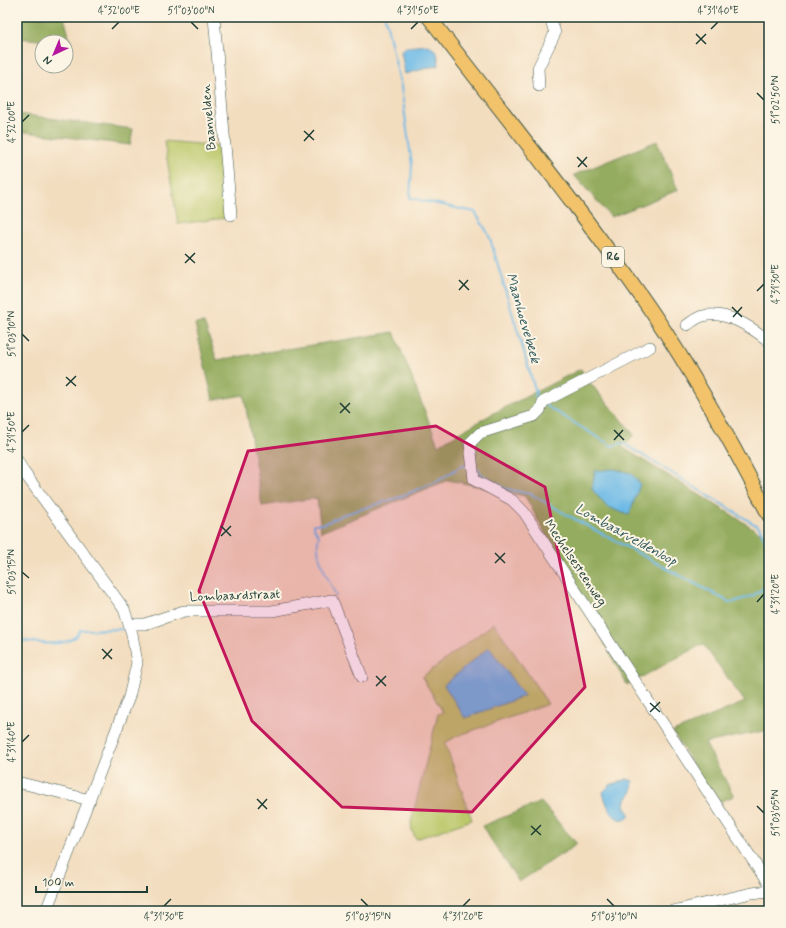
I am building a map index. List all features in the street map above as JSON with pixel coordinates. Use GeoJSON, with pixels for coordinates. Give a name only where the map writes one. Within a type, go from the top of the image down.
{"type":"FeatureCollection","features":[{"type":"Feature","properties":{"kind":"main road","name":"R6"},"geometry":{"type":"LineString","coordinates":[[429,17],[611,254],[653,313],[716,416],[769,515]]}},
{"type":"Feature","properties":{"kind":"street","name":"Baanvelden"},"geometry":{"type":"LineString","coordinates":[[214,17],[231,215]]}},
{"type":"Feature","properties":{"kind":"street"},"geometry":{"type":"LineString","coordinates":[[539,86],[538,68],[555,33],[550,17]]}},
{"type":"Feature","properties":{"kind":"street"},"geometry":{"type":"LineString","coordinates":[[687,325],[702,316],[714,315],[725,317],[746,325],[769,341]]}},
{"type":"Feature","properties":{"kind":"street","name":"Mechelsesteenweg"},"geometry":{"type":"LineString","coordinates":[[650,348],[543,402],[540,410],[534,416],[480,433],[470,443],[474,480],[512,500],[524,512],[769,885]]}},
{"type":"Feature","properties":{"kind":"street"},"geometry":{"type":"LineString","coordinates":[[17,460],[23,471],[124,609],[129,624],[137,663],[129,697],[46,911]]}},
{"type":"Feature","properties":{"kind":"street","name":"Lombaardstraat"},"geometry":{"type":"LineString","coordinates":[[129,624],[145,624],[184,611],[272,611],[332,600],[362,677]]}},
{"type":"Feature","properties":{"kind":"street"},"geometry":{"type":"LineString","coordinates":[[17,782],[90,800]]}},
{"type":"Feature","properties":{"kind":"street"},"geometry":{"type":"LineString","coordinates":[[672,911],[752,893],[769,891]]}},
{"type":"Feature","properties":{"kind":"highlighted area"},"geometry":{"type":"Polygon","coordinates":[[[436,426],[545,487],[585,687],[472,812],[342,807],[252,721],[199,591],[248,451],[436,426]]]}},
{"type":"Feature","properties":{"kind":"green space"},"geometry":{"type":"Polygon","coordinates":[[[17,17],[64,17],[69,34],[34,34],[34,40],[17,38],[17,17]]]}},
{"type":"Feature","properties":{"kind":"green space"},"geometry":{"type":"Polygon","coordinates":[[[17,114],[133,129],[130,145],[17,131],[17,114]]]}},
{"type":"Feature","properties":{"kind":"green space"},"geometry":{"type":"Polygon","coordinates":[[[164,141],[222,146],[226,218],[178,224],[164,141]]]}},
{"type":"Feature","properties":{"kind":"green space"},"geometry":{"type":"Polygon","coordinates":[[[657,141],[678,190],[611,217],[574,175],[657,141]]]}},
{"type":"Feature","properties":{"kind":"green space"},"geometry":{"type":"Polygon","coordinates":[[[204,323],[217,360],[394,332],[438,445],[492,414],[581,369],[586,378],[634,435],[622,447],[769,538],[769,730],[705,743],[734,796],[716,803],[673,732],[745,702],[703,644],[627,685],[525,496],[448,480],[321,532],[317,498],[262,506],[244,395],[213,400],[195,324],[204,323]]]}},
{"type":"Feature","properties":{"kind":"green space"},"geometry":{"type":"Polygon","coordinates":[[[494,623],[548,704],[457,736],[445,743],[472,820],[416,839],[412,831],[411,822],[438,714],[443,712],[422,677],[494,623]]]}},
{"type":"Feature","properties":{"kind":"green space"},"geometry":{"type":"Polygon","coordinates":[[[541,802],[577,844],[519,882],[482,826],[541,802]]]}},
{"type":"Feature","properties":{"kind":"water"},"geometry":{"type":"Polygon","coordinates":[[[429,45],[437,52],[439,65],[405,74],[401,51],[406,47],[429,45]]]}},
{"type":"Feature","properties":{"kind":"water"},"geometry":{"type":"Polygon","coordinates":[[[613,469],[631,473],[640,484],[629,515],[607,507],[592,489],[595,471],[613,469]]]}},
{"type":"Feature","properties":{"kind":"water"},"geometry":{"type":"Polygon","coordinates":[[[489,647],[524,696],[465,718],[444,685],[489,647]]]}},
{"type":"Feature","properties":{"kind":"water"},"geometry":{"type":"Polygon","coordinates":[[[627,779],[633,781],[632,791],[626,800],[625,805],[629,816],[624,819],[619,819],[615,817],[608,807],[603,792],[610,785],[627,779]]]}},
{"type":"Feature","properties":{"kind":"waterway","name":"Maanhoevebeek"},"geometry":{"type":"LineString","coordinates":[[385,17],[401,87],[412,165],[410,198],[475,212],[489,235],[536,393],[535,396],[540,401]]}},
{"type":"Feature","properties":{"kind":"waterway","name":"Maanhoevebeek"},"geometry":{"type":"LineString","coordinates":[[545,405],[612,446],[623,443],[759,527],[769,548]]}},
{"type":"Feature","properties":{"kind":"waterway","name":"Lombaarveldenloop"},"geometry":{"type":"LineString","coordinates":[[336,596],[320,558],[318,551],[319,536],[314,528],[314,524],[324,524],[342,515],[397,498],[438,481],[461,466],[466,466]]}},
{"type":"Feature","properties":{"kind":"waterway","name":"Lombaarveldenloop"},"geometry":{"type":"LineString","coordinates":[[478,469],[481,474],[506,489],[531,494],[731,603],[754,595],[769,584]]}},
{"type":"Feature","properties":{"kind":"waterway","name":"Lombaarveldenloop"},"geometry":{"type":"LineString","coordinates":[[17,640],[39,643],[55,643],[69,640],[76,636],[80,630],[124,629]]}}]}
